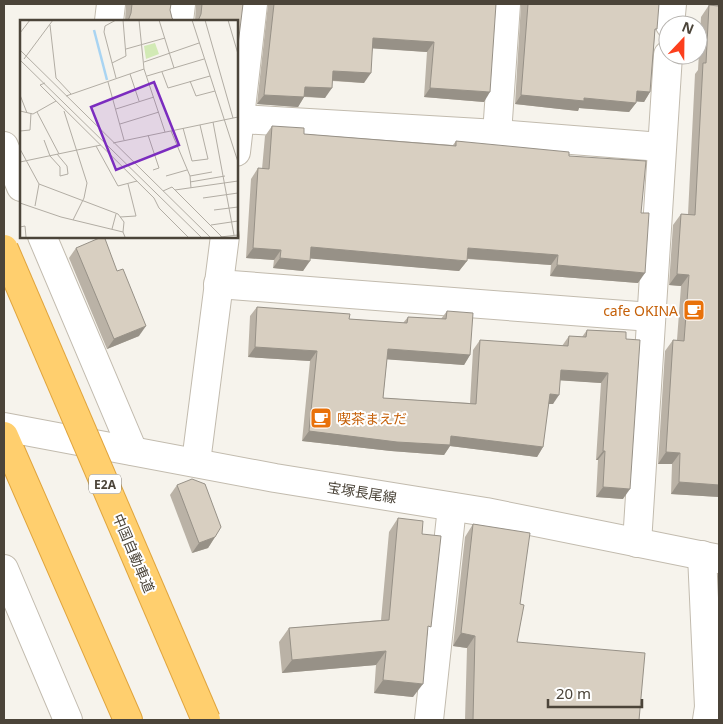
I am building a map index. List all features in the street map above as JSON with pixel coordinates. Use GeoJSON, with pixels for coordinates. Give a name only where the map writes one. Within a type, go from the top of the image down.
{"type":"FeatureCollection","features":[{"type":"Feature","properties":{"kind":"highway","name":"中国自動車道"},"geometry":{"type":"LineString","coordinates":[[4,249],[206,720]]}},
{"type":"Feature","properties":{"kind":"highway"},"geometry":{"type":"LineString","coordinates":[[4,436],[128,720]]}},
{"type":"Feature","properties":{"kind":"street"},"geometry":{"type":"LineString","coordinates":[[108,20],[111,4]]}},
{"type":"Feature","properties":{"kind":"street"},"geometry":{"type":"LineString","coordinates":[[179,20],[181,4]]}},
{"type":"Feature","properties":{"kind":"street"},"geometry":{"type":"LineString","coordinates":[[238,139],[252,4]]}},
{"type":"Feature","properties":{"kind":"street"},"geometry":{"type":"LineString","coordinates":[[497,134],[506,4]]}},
{"type":"Feature","properties":{"kind":"street"},"geometry":{"type":"LineString","coordinates":[[637,543],[667,65]]}},
{"type":"Feature","properties":{"kind":"street"},"geometry":{"type":"LineString","coordinates":[[241,119],[497,134],[661,147]]}},
{"type":"Feature","properties":{"kind":"street"},"geometry":{"type":"LineString","coordinates":[[4,146],[20,185]]}},
{"type":"Feature","properties":{"kind":"street"},"geometry":{"type":"LineString","coordinates":[[43,238],[133,450]]}},
{"type":"Feature","properties":{"kind":"street"},"geometry":{"type":"LineString","coordinates":[[196,462],[225,238]]}},
{"type":"Feature","properties":{"kind":"street"},"geometry":{"type":"LineString","coordinates":[[218,284],[651,317]]}},
{"type":"Feature","properties":{"kind":"street","name":"宝塚長尾線"},"geometry":{"type":"LineString","coordinates":[[4,427],[275,478],[452,507],[710,557]]}},
{"type":"Feature","properties":{"kind":"street"},"geometry":{"type":"LineString","coordinates":[[429,720],[452,507]]}},
{"type":"Feature","properties":{"kind":"street"},"geometry":{"type":"LineString","coordinates":[[707,720],[709,707],[710,557]]}},
{"type":"Feature","properties":{"kind":"street"},"geometry":{"type":"LineString","coordinates":[[4,569],[68,720]]}},
{"type":"Feature","properties":{"kind":"building"},"geometry":{"type":"Polygon","coordinates":[[[132,4],[171,4],[170,10],[173,20],[128,20],[132,4]]]}},
{"type":"Feature","properties":{"kind":"building"},"geometry":{"type":"Polygon","coordinates":[[[202,4],[243,4],[238,45],[238,20],[198,20],[202,4]]]}},
{"type":"Feature","properties":{"kind":"building"},"geometry":{"type":"Polygon","coordinates":[[[274,4],[496,4],[490,92],[430,88],[434,42],[373,38],[371,73],[333,71],[332,88],[305,87],[304,97],[264,95],[274,4]]]}},
{"type":"Feature","properties":{"kind":"building"},"geometry":{"type":"Polygon","coordinates":[[[528,4],[659,4],[650,92],[637,91],[636,103],[584,98],[584,101],[521,95],[528,4]]]}},
{"type":"Feature","properties":{"kind":"building"},"geometry":{"type":"Polygon","coordinates":[[[719,4],[719,485],[679,482],[680,453],[666,452],[673,340],[684,341],[689,275],[677,274],[681,214],[695,215],[703,65],[708,65],[709,5],[718,6],[719,4]]]}},
{"type":"Feature","properties":{"kind":"building"},"geometry":{"type":"Polygon","coordinates":[[[272,126],[304,128],[304,134],[456,146],[456,141],[569,152],[569,156],[646,161],[641,213],[649,213],[645,273],[557,265],[558,255],[468,248],[467,261],[311,247],[310,261],[280,258],[281,250],[253,248],[258,168],[269,169],[272,126]]]}},
{"type":"Feature","properties":{"kind":"building"},"geometry":{"type":"Polygon","coordinates":[[[99,238],[105,238],[117,271],[123,269],[146,326],[114,339],[76,248],[99,238]]]}},
{"type":"Feature","properties":{"kind":"building"},"geometry":{"type":"Polygon","coordinates":[[[257,307],[350,314],[349,319],[407,323],[408,317],[446,319],[447,311],[473,313],[470,355],[388,349],[383,398],[476,404],[480,340],[568,346],[569,336],[586,337],[587,330],[626,332],[626,339],[640,340],[630,489],[603,487],[605,451],[603,451],[608,373],[561,370],[559,395],[550,394],[543,447],[451,436],[450,445],[397,442],[309,431],[317,351],[255,347],[257,307]]]}},
{"type":"Feature","properties":{"kind":"building"},"geometry":{"type":"Polygon","coordinates":[[[192,479],[205,484],[221,527],[215,537],[199,543],[177,485],[192,479]]]}},
{"type":"Feature","properties":{"kind":"building"},"geometry":{"type":"Polygon","coordinates":[[[398,518],[423,521],[422,534],[441,536],[431,627],[428,626],[423,684],[383,680],[386,651],[292,660],[289,628],[389,620],[398,518]]]}},
{"type":"Feature","properties":{"kind":"building"},"geometry":{"type":"Polygon","coordinates":[[[473,524],[530,533],[520,604],[524,605],[517,642],[645,653],[639,720],[473,720],[475,636],[461,633],[473,524]]]}},
{"type":"Feature","properties":{"kind":"place","name":"cafe OKINA"},"geometry":{"type":"Point","coordinates":[694,310]}},
{"type":"Feature","properties":{"kind":"place","name":"喫茶まえだ"},"geometry":{"type":"Point","coordinates":[321,418]}}]}
